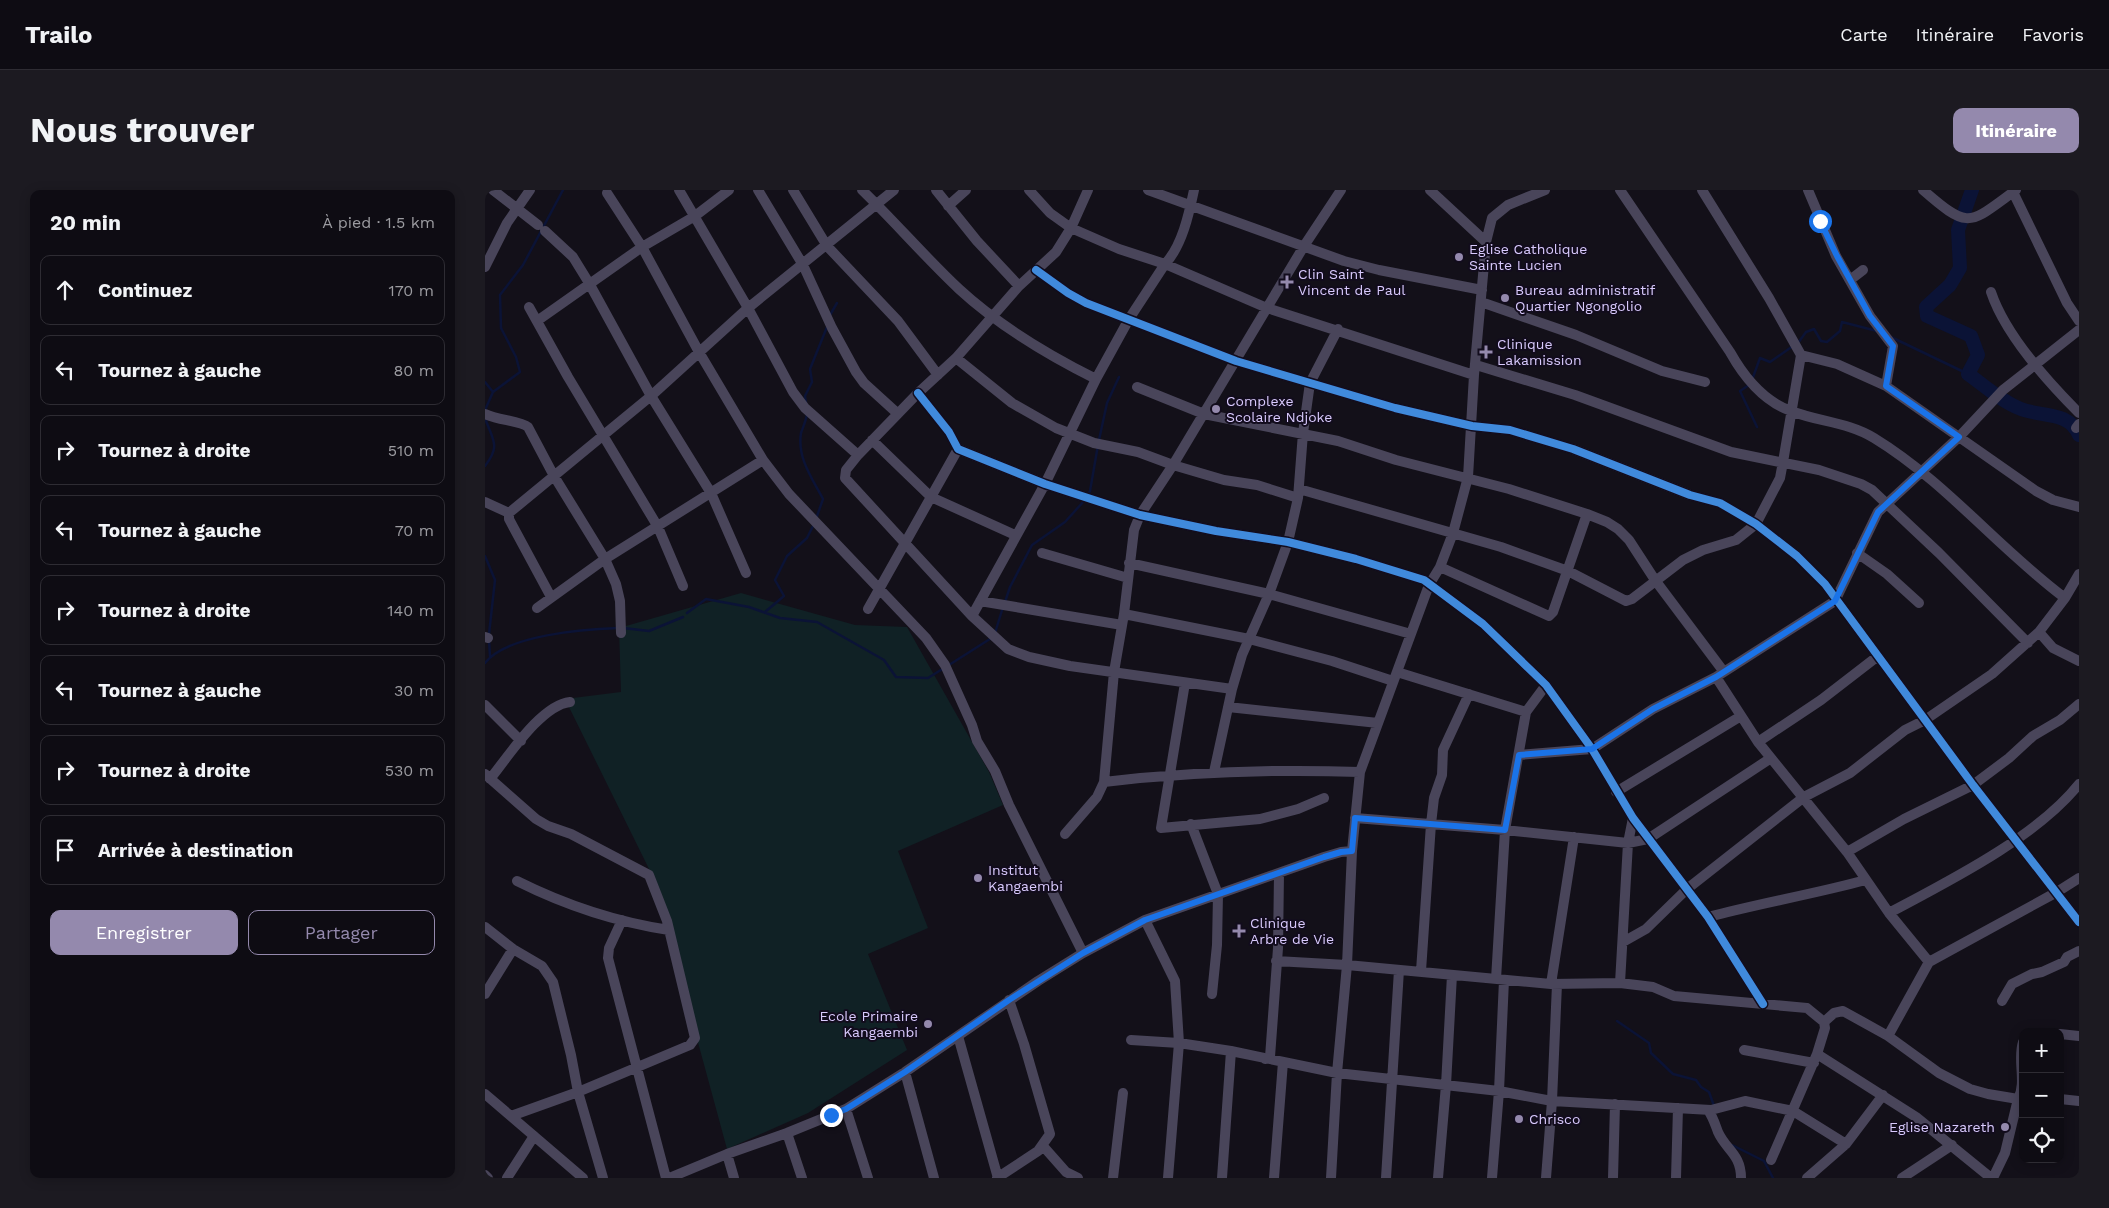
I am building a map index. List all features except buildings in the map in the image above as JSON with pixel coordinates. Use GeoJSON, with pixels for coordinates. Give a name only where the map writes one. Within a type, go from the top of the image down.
{"type":"FeatureCollection","features":[{"type":"Feature","properties":{"kind":"street"},"geometry":{"type":"LineString","coordinates":[[493,190],[517,207],[573,257],[651,396],[711,493],[746,573]]}},
{"type":"Feature","properties":{"kind":"street"},"geometry":{"type":"LineString","coordinates":[[485,267],[517,207],[530,190]]}},
{"type":"Feature","properties":{"kind":"street"},"geometry":{"type":"LineString","coordinates":[[679,190],[748,308],[793,392],[805,408],[858,455]]}},
{"type":"Feature","properties":{"kind":"street"},"geometry":{"type":"LineString","coordinates":[[537,321],[642,246],[695,216],[729,190]]}},
{"type":"Feature","properties":{"kind":"street"},"geometry":{"type":"LineString","coordinates":[[758,190],[803,265],[832,328],[856,372],[897,414]]}},
{"type":"Feature","properties":{"kind":"street"},"geometry":{"type":"LineString","coordinates":[[793,190],[827,246],[898,321],[938,375]]}},
{"type":"Feature","properties":{"kind":"street"},"geometry":{"type":"LineString","coordinates":[[862,190],[959,289],[993,316],[1067,365],[1096,379]]}},
{"type":"Feature","properties":{"kind":"street"},"geometry":{"type":"LineString","coordinates":[[509,513],[651,396],[748,308],[894,190]]}},
{"type":"Feature","properties":{"kind":"street"},"geometry":{"type":"LineString","coordinates":[[936,190],[977,241],[1019,286]]}},
{"type":"Feature","properties":{"kind":"street"},"geometry":{"type":"LineString","coordinates":[[949,206],[966,190]]}},
{"type":"Feature","properties":{"kind":"street"},"geometry":{"type":"LineString","coordinates":[[1029,190],[1050,213],[1071,228],[1119,248],[1165,264],[1267,308],[1407,354],[1575,395],[1731,452],[1783,462],[1861,484],[1872,490],[1939,553],[2028,643]]}},
{"type":"Feature","properties":{"kind":"street"},"geometry":{"type":"LineString","coordinates":[[1088,190],[1071,228],[1056,252],[1019,286],[956,358],[872,440],[846,470],[845,478],[972,616],[1008,649],[1029,658],[1070,666],[1232,689]]}},
{"type":"Feature","properties":{"kind":"street"},"geometry":{"type":"LineString","coordinates":[[1148,190],[1343,261],[1482,290]]}},
{"type":"Feature","properties":{"kind":"street"},"geometry":{"type":"LineString","coordinates":[[972,616],[1015,535],[1045,484],[1096,379],[1129,319],[1174,252],[1191,206],[1194,190]]}},
{"type":"Feature","properties":{"kind":"street"},"geometry":{"type":"LineString","coordinates":[[1065,834],[1097,797],[1103,782],[1114,672],[1124,614],[1134,530],[1141,515],[1204,414],[1303,246],[1341,190]]}},
{"type":"Feature","properties":{"kind":"street"},"geometry":{"type":"LineString","coordinates":[[1430,190],[1486,242]]}},
{"type":"Feature","properties":{"kind":"street"},"geometry":{"type":"LineString","coordinates":[[1331,1178],[1337,1073],[1347,965],[1352,851],[1360,772],[1429,586],[1440,567],[1453,534],[1468,477],[1486,242],[1492,218],[1496,213],[1519,200],[1543,190]]}},
{"type":"Feature","properties":{"kind":"street"},"geometry":{"type":"LineString","coordinates":[[1619,190],[1726,345],[1741,372],[1750,382],[1771,400],[1791,411],[1858,429],[1922,470],[2022,562],[2065,598]]}},
{"type":"Feature","properties":{"kind":"street"},"geometry":{"type":"LineString","coordinates":[[956,358],[1012,403],[1056,428],[1098,444],[1137,452],[1224,480],[1299,493],[1501,547],[1568,571],[1626,601],[1632,599],[1683,560],[1703,550],[1736,540],[1756,524],[1780,478],[1783,462],[1791,411],[1797,348],[1702,190]]}},
{"type":"Feature","properties":{"kind":"street"},"geometry":{"type":"LineString","coordinates":[[1808,190],[1837,256],[1850,280],[1870,316],[1893,346],[1886,386]]}},
{"type":"Feature","properties":{"kind":"street"},"geometry":{"type":"LineString","coordinates":[[1923,190],[1947,211],[1962,218],[1975,218],[1991,210],[2014,191],[2067,303],[2079,321]]}},
{"type":"Feature","properties":{"kind":"street"},"geometry":{"type":"LineString","coordinates":[[607,193],[642,246],[699,352],[763,460],[789,494],[926,638],[946,669],[972,725],[977,741],[995,771],[1009,805],[1083,953]]}},
{"type":"Feature","properties":{"kind":"street"},"geometry":{"type":"LineString","coordinates":[[1037,270],[1067,293],[1086,303],[1236,360],[1395,408],[1472,426],[1510,430],[1573,449],[1689,494],[1721,503],[1756,524],[1808,566],[1825,584],[1835,601],[1973,785],[2079,922]]}},
{"type":"Feature","properties":{"kind":"street"},"geometry":{"type":"LineString","coordinates":[[1850,280],[1863,270]]}},
{"type":"Feature","properties":{"kind":"street"},"geometry":{"type":"LineString","coordinates":[[1991,292],[2003,319],[2036,364],[2079,413]]}},
{"type":"Feature","properties":{"kind":"street"},"geometry":{"type":"LineString","coordinates":[[1481,302],[1575,335],[1662,370],[1705,382]]}},
{"type":"Feature","properties":{"kind":"street"},"geometry":{"type":"LineString","coordinates":[[529,307],[658,527],[683,586]]}},
{"type":"Feature","properties":{"kind":"street"},"geometry":{"type":"LineString","coordinates":[[1214,772],[1241,656],[1269,594],[1289,542],[1299,493],[1303,433],[1310,383],[1338,330]]}},
{"type":"Feature","properties":{"kind":"street"},"geometry":{"type":"LineString","coordinates":[[1519,755],[1592,749],[1653,709],[1720,674],[1835,601],[1872,521],[1886,504],[1959,437],[1998,396],[2079,330]]}},
{"type":"Feature","properties":{"kind":"street"},"geometry":{"type":"LineString","coordinates":[[1797,348],[1886,386],[2035,491],[2053,500],[2079,507]]}},
{"type":"Feature","properties":{"kind":"street"},"geometry":{"type":"LineString","coordinates":[[1137,387],[1204,414],[1338,441],[1396,460],[1468,477],[1587,514],[1618,529],[1629,540],[1720,674],[1741,716],[1758,742],[1847,852],[1889,913],[1929,962]]}},
{"type":"Feature","properties":{"kind":"street"},"geometry":{"type":"LineString","coordinates":[[918,393],[949,432],[958,449],[1045,484],[1141,515],[1216,531],[1289,542],[1417,576],[1483,624],[1546,684],[1592,749],[1633,818],[1708,917],[1763,1004]]}},
{"type":"Feature","properties":{"kind":"street"},"geometry":{"type":"LineString","coordinates":[[485,414],[512,423],[524,424],[528,427],[554,476],[605,559],[616,584],[620,602],[621,632]]}},
{"type":"Feature","properties":{"kind":"street"},"geometry":{"type":"LineString","coordinates":[[872,440],[931,497],[1015,535]]}},
{"type":"Feature","properties":{"kind":"street"},"geometry":{"type":"LineString","coordinates":[[868,609],[878,588],[958,449]]}},
{"type":"Feature","properties":{"kind":"street"},"geometry":{"type":"LineString","coordinates":[[537,608],[605,559],[763,460]]}},
{"type":"Feature","properties":{"kind":"street"},"geometry":{"type":"LineString","coordinates":[[485,502],[509,513]]}},
{"type":"Feature","properties":{"kind":"street"},"geometry":{"type":"LineString","coordinates":[[509,513],[509,519],[551,597]]}},
{"type":"Feature","properties":{"kind":"street"},"geometry":{"type":"LineString","coordinates":[[1440,567],[1549,616],[1553,612],[1587,514]]}},
{"type":"Feature","properties":{"kind":"street"},"geometry":{"type":"LineString","coordinates":[[1043,553],[1128,578]]}},
{"type":"Feature","properties":{"kind":"street"},"geometry":{"type":"LineString","coordinates":[[1857,553],[1887,574],[1919,603]]}},
{"type":"Feature","properties":{"kind":"street"},"geometry":{"type":"LineString","coordinates":[[1129,563],[1269,594],[1411,634]]}},
{"type":"Feature","properties":{"kind":"street"},"geometry":{"type":"LineString","coordinates":[[1623,942],[1646,929],[1687,889],[1803,797],[1850,773],[1905,730],[1925,720],[1992,674],[2039,632],[2065,598],[2079,574]]}},
{"type":"Feature","properties":{"kind":"street"},"geometry":{"type":"LineString","coordinates":[[980,601],[1122,625]]}},
{"type":"Feature","properties":{"kind":"street"},"geometry":{"type":"LineString","coordinates":[[1124,614],[1249,639],[1469,694],[1526,712]]}},
{"type":"Feature","properties":{"kind":"street"},"geometry":{"type":"LineString","coordinates":[[2039,632],[2053,648],[2079,661]]}},
{"type":"Feature","properties":{"kind":"street"},"geometry":{"type":"LineString","coordinates":[[1758,742],[1821,700],[1878,656]]}},
{"type":"Feature","properties":{"kind":"street"},"geometry":{"type":"LineString","coordinates":[[1185,683],[1161,828],[1260,819],[1298,809],[1324,798]]}},
{"type":"Feature","properties":{"kind":"street"},"geometry":{"type":"LineString","coordinates":[[1492,1178],[1499,1091],[1500,979],[1505,830],[1526,712],[1546,684]]}},
{"type":"Feature","properties":{"kind":"street"},"geometry":{"type":"LineString","coordinates":[[1421,971],[1431,824],[1435,798],[1442,775],[1443,750],[1469,694]]}},
{"type":"Feature","properties":{"kind":"street"},"geometry":{"type":"LineString","coordinates":[[511,1116],[578,1092],[689,1045],[695,1038],[669,930],[649,875],[571,834],[536,820],[487,777],[539,720],[561,703],[570,702]]}},
{"type":"Feature","properties":{"kind":"street"},"geometry":{"type":"LineString","coordinates":[[1847,852],[1904,819],[1973,785],[2009,758],[2033,736],[2060,720],[2079,704]]}},
{"type":"Feature","properties":{"kind":"street"},"geometry":{"type":"LineString","coordinates":[[485,705],[521,741]]}},
{"type":"Feature","properties":{"kind":"street"},"geometry":{"type":"LineString","coordinates":[[1228,707],[1378,723]]}},
{"type":"Feature","properties":{"kind":"street"},"geometry":{"type":"LineString","coordinates":[[1616,792],[1741,716]]}},
{"type":"Feature","properties":{"kind":"street"},"geometry":{"type":"LineString","coordinates":[[1355,818],[1505,830],[1627,843],[1649,839],[1771,758]]}},
{"type":"Feature","properties":{"kind":"street"},"geometry":{"type":"LineString","coordinates":[[1103,782],[1214,772],[1295,770],[1360,772]]}},
{"type":"Feature","properties":{"kind":"street"},"geometry":{"type":"LineString","coordinates":[[1889,913],[1935,888],[2015,839],[2057,809],[2079,784]]}},
{"type":"Feature","properties":{"kind":"street"},"geometry":{"type":"LineString","coordinates":[[1620,983],[1627,843],[1633,818]]}},
{"type":"Feature","properties":{"kind":"street"},"geometry":{"type":"LineString","coordinates":[[1191,824],[1218,894],[1217,945],[1212,994]]}},
{"type":"Feature","properties":{"kind":"street"},"geometry":{"type":"LineString","coordinates":[[1546,1178],[1552,1101],[1554,984],[1574,837]]}},
{"type":"Feature","properties":{"kind":"street"},"geometry":{"type":"LineString","coordinates":[[622,920],[609,948],[608,958],[668,1178],[846,1109],[905,1072],[1009,1000],[1083,953],[1145,920],[1341,852],[1352,851]]}},
{"type":"Feature","properties":{"kind":"street"},"geometry":{"type":"LineString","coordinates":[[1265,1059],[1270,1057],[1277,961],[1279,873]]}},
{"type":"Feature","properties":{"kind":"street"},"geometry":{"type":"LineString","coordinates":[[1887,1036],[1929,962],[1941,957],[1953,948],[2057,892],[2079,878]]}},
{"type":"Feature","properties":{"kind":"street"},"geometry":{"type":"LineString","coordinates":[[1708,917],[1744,907],[1815,894],[1866,880]]}},
{"type":"Feature","properties":{"kind":"street"},"geometry":{"type":"LineString","coordinates":[[517,881],[545,895],[622,920],[669,930]]}},
{"type":"Feature","properties":{"kind":"street"},"geometry":{"type":"LineString","coordinates":[[1145,920],[1175,982],[1179,1043],[1168,1178]]}},
{"type":"Feature","properties":{"kind":"street"},"geometry":{"type":"LineString","coordinates":[[485,927],[513,949],[542,966],[553,982],[578,1092],[603,1178]]}},
{"type":"Feature","properties":{"kind":"street"},"geometry":{"type":"LineString","coordinates":[[485,994],[513,949]]}},
{"type":"Feature","properties":{"kind":"street"},"geometry":{"type":"LineString","coordinates":[[2002,1001],[2011,984],[2064,962],[2067,957],[2079,951]]}},
{"type":"Feature","properties":{"kind":"street"},"geometry":{"type":"LineString","coordinates":[[1277,961],[1421,971],[1554,984],[1620,983],[1653,987],[1674,996],[1807,1008],[1823,1022],[1825,1028],[1793,1112],[1771,1160]]}},
{"type":"Feature","properties":{"kind":"street"},"geometry":{"type":"LineString","coordinates":[[1386,1178],[1399,970]]}},
{"type":"Feature","properties":{"kind":"street"},"geometry":{"type":"LineString","coordinates":[[1438,1178],[1446,1085],[1452,975]]}},
{"type":"Feature","properties":{"kind":"street"},"geometry":{"type":"LineString","coordinates":[[958,1036],[997,1178],[1038,1151],[1050,1134],[1009,1000]]}},
{"type":"Feature","properties":{"kind":"street"},"geometry":{"type":"LineString","coordinates":[[1823,1022],[1834,1013],[1843,1011],[1887,1036],[1921,1062],[1970,1089],[1988,1094],[2019,1095]]}},
{"type":"Feature","properties":{"kind":"street"},"geometry":{"type":"LineString","coordinates":[[2064,1034],[2079,1036]]}},
{"type":"Feature","properties":{"kind":"street"},"geometry":{"type":"LineString","coordinates":[[1131,1040],[1179,1043],[1231,1051],[1337,1073],[1499,1091],[1552,1101],[1712,1110],[1745,1101],[1793,1112],[1846,1144]]}},
{"type":"Feature","properties":{"kind":"street"},"geometry":{"type":"LineString","coordinates":[[1743,1050],[1815,1058],[1883,1095],[1916,1117],[1992,1178],[2005,1153],[2019,1099]]}},
{"type":"Feature","properties":{"kind":"street"},"geometry":{"type":"LineString","coordinates":[[1222,1178],[1231,1051]]}},
{"type":"Feature","properties":{"kind":"street"},"geometry":{"type":"LineString","coordinates":[[1274,1178],[1283,1062]]}},
{"type":"Feature","properties":{"kind":"street"},"geometry":{"type":"LineString","coordinates":[[905,1072],[934,1178]]}},
{"type":"Feature","properties":{"kind":"street"},"geometry":{"type":"LineString","coordinates":[[1113,1178],[1123,1093]]}},
{"type":"Feature","properties":{"kind":"street"},"geometry":{"type":"LineString","coordinates":[[485,1094],[583,1178]]}},
{"type":"Feature","properties":{"kind":"street"},"geometry":{"type":"LineString","coordinates":[[1807,1178],[1846,1144],[1883,1095]]}},
{"type":"Feature","properties":{"kind":"street"},"geometry":{"type":"LineString","coordinates":[[2064,1099],[2079,1101]]}},
{"type":"Feature","properties":{"kind":"street"},"geometry":{"type":"LineString","coordinates":[[1613,1178],[1615,1104]]}},
{"type":"Feature","properties":{"kind":"street"},"geometry":{"type":"LineString","coordinates":[[1677,1178],[1678,1108]]}},
{"type":"Feature","properties":{"kind":"street"},"geometry":{"type":"LineString","coordinates":[[846,1109],[868,1178]]}},
{"type":"Feature","properties":{"kind":"street"},"geometry":{"type":"LineString","coordinates":[[1712,1110],[1719,1134],[1736,1155],[1741,1168],[1741,1178]]}},
{"type":"Feature","properties":{"kind":"street"},"geometry":{"type":"LineString","coordinates":[[787,1133],[801,1178]]}},
{"type":"Feature","properties":{"kind":"street"},"geometry":{"type":"LineString","coordinates":[[507,1178],[535,1136]]}},
{"type":"Feature","properties":{"kind":"street"},"geometry":{"type":"LineString","coordinates":[[1902,1178],[1952,1145]]}},
{"type":"Feature","properties":{"kind":"street"},"geometry":{"type":"LineString","coordinates":[[1043,1146],[1066,1172],[1078,1178]]}},
{"type":"Feature","properties":{"kind":"street"},"geometry":{"type":"LineString","coordinates":[[727,1154],[734,1178]]}},
{"type":"Feature","properties":{"kind":"street"},"geometry":{"type":"LineString","coordinates":[[485,1175],[488,1178]]}},
{"type":"Feature","properties":{"kind":"shaded area"},"geometry":{"type":"Polygon","coordinates":[[[741,593],[855,625],[907,627],[989,772],[1003,805],[898,851],[928,928],[868,954],[907,1050],[808,1113],[727,1149],[653,877],[565,699],[621,692],[619,628],[741,593]]]}},
{"type":"Feature","properties":{"kind":"waterway"},"geometry":{"type":"LineString","coordinates":[[485,410],[493,392],[520,372],[516,357],[501,328],[500,295],[523,265],[563,190]]}},
{"type":"Feature","properties":{"kind":"waterway"},"geometry":{"type":"LineString","coordinates":[[1972,190],[1958,230],[1960,268],[1950,285],[1926,307],[1927,316],[1971,336],[1978,355],[1968,374],[2014,406],[2062,418],[2069,422],[2079,435]]}},
{"type":"Feature","properties":{"kind":"waterway"},"geometry":{"type":"LineString","coordinates":[[830,315],[837,303]]}},
{"type":"Feature","properties":{"kind":"waterway"},"geometry":{"type":"LineString","coordinates":[[1798,343],[1806,332],[1814,329],[1821,341],[1827,342],[1840,331],[1842,322],[1877,331]]}},
{"type":"Feature","properties":{"kind":"waterway"},"geometry":{"type":"LineString","coordinates":[[806,403],[805,396],[812,382],[810,369],[827,327]]}},
{"type":"Feature","properties":{"kind":"waterway"},"geometry":{"type":"LineString","coordinates":[[1891,337],[1968,374]]}},
{"type":"Feature","properties":{"kind":"waterway"},"geometry":{"type":"LineString","coordinates":[[1752,380],[1760,358],[1770,362],[1793,346]]}},
{"type":"Feature","properties":{"kind":"waterway"},"geometry":{"type":"LineString","coordinates":[[1099,440],[1107,403],[1119,377]]}},
{"type":"Feature","properties":{"kind":"waterway"},"geometry":{"type":"LineString","coordinates":[[485,382],[493,392]]}},
{"type":"Feature","properties":{"kind":"waterway"},"geometry":{"type":"LineString","coordinates":[[1749,385],[1740,391],[1757,427]]}},
{"type":"Feature","properties":{"kind":"waterway"},"geometry":{"type":"LineString","coordinates":[[807,414],[800,442],[806,468],[823,499],[816,519]]}},
{"type":"Feature","properties":{"kind":"waterway"},"geometry":{"type":"LineString","coordinates":[[485,418],[494,443],[493,453],[485,466]]}},
{"type":"Feature","properties":{"kind":"waterway"},"geometry":{"type":"LineString","coordinates":[[1087,496],[1090,491],[1098,445]]}},
{"type":"Feature","properties":{"kind":"waterway"},"geometry":{"type":"LineString","coordinates":[[1005,602],[1010,587],[1032,545],[1065,522],[1084,501]]}},
{"type":"Feature","properties":{"kind":"waterway"},"geometry":{"type":"LineString","coordinates":[[765,612],[784,596],[775,580],[787,556],[807,538],[814,524]]}},
{"type":"Feature","properties":{"kind":"waterway"},"geometry":{"type":"LineString","coordinates":[[485,556],[495,580],[489,634]]}},
{"type":"Feature","properties":{"kind":"waterway"},"geometry":{"type":"LineString","coordinates":[[687,613],[706,599],[749,607],[780,618],[817,622],[884,660],[896,677],[928,678],[944,668]]}},
{"type":"Feature","properties":{"kind":"waterway"},"geometry":{"type":"LineString","coordinates":[[995,633],[1003,607]]}},
{"type":"Feature","properties":{"kind":"waterway"},"geometry":{"type":"LineString","coordinates":[[623,628],[649,631],[683,617]]}},
{"type":"Feature","properties":{"kind":"waterway"},"geometry":{"type":"LineString","coordinates":[[485,663],[495,653],[528,640],[567,632],[618,628]]}},
{"type":"Feature","properties":{"kind":"waterway"},"geometry":{"type":"LineString","coordinates":[[949,665],[993,637]]}},
{"type":"Feature","properties":{"kind":"waterway"},"geometry":{"type":"LineString","coordinates":[[489,640],[490,656]]}},
{"type":"Feature","properties":{"kind":"waterway"},"geometry":{"type":"LineString","coordinates":[[1617,1021],[1649,1043],[1651,1053],[1673,1074],[1696,1080],[1701,1087],[1709,1092],[1714,1106]]}},
{"type":"Feature","properties":{"kind":"waterway"},"geometry":{"type":"LineString","coordinates":[[1732,1145],[1764,1161],[1773,1178]]}},
{"type":"Feature","properties":{"kind":"cycle path"},"geometry":{"type":"LineString","coordinates":[[1036,270],[1068,293],[1086,303],[1236,361],[1395,408],[1472,426],[1510,430],[1573,449],[1690,495],[1720,503],[1756,524],[1797,556],[1825,584],[1973,785],[2079,922]]}},
{"type":"Feature","properties":{"kind":"cycle path"},"geometry":{"type":"LineString","coordinates":[[918,393],[949,432],[958,449],[1045,484],[1140,515],[1216,531],[1288,542],[1356,559],[1424,580],[1483,624],[1546,685],[1592,749],[1633,818],[1708,917],[1763,1004]]}},
{"type":"Feature","properties":{"kind":"place","name":"Eglise Catholique Sainte Lucien"},"geometry":{"type":"Point","coordinates":[1459,257]}},
{"type":"Feature","properties":{"kind":"place","name":"Clin Saint Vincent de Paul"},"geometry":{"type":"Point","coordinates":[1287,282]}},
{"type":"Feature","properties":{"kind":"place","name":"Bureau administratif Quartier Ngongolio"},"geometry":{"type":"Point","coordinates":[1505,298]}},
{"type":"Feature","properties":{"kind":"place","name":"Clinique Lakamission"},"geometry":{"type":"Point","coordinates":[1486,352]}},
{"type":"Feature","properties":{"kind":"place","name":"Complexe Scolaire Ndjoke"},"geometry":{"type":"Point","coordinates":[1216,409]}},
{"type":"Feature","properties":{"kind":"place","name":"Institut Kangaembi"},"geometry":{"type":"Point","coordinates":[978,878]}},
{"type":"Feature","properties":{"kind":"place","name":"Clinique Arbre de Vie"},"geometry":{"type":"Point","coordinates":[1239,931]}},
{"type":"Feature","properties":{"kind":"place","name":"Ecole Primaire Kangaembi"},"geometry":{"type":"Point","coordinates":[928,1024]}},
{"type":"Feature","properties":{"kind":"place","name":"Chrisco"},"geometry":{"type":"Point","coordinates":[1519,1119]}},
{"type":"Feature","properties":{"kind":"place","name":"Eglise Nazareth"},"geometry":{"type":"Point","coordinates":[2005,1127]}},
{"type":"Feature","properties":{"kind":"route"},"geometry":{"type":"LineString","coordinates":[[831,1115],[846,1109],[905,1072],[1009,1000],[1083,953],[1145,920],[1324,857],[1352,851],[1355,818],[1505,830],[1519,755],[1592,749],[1653,709],[1716,677],[1835,601],[1878,512],[1959,437],[1886,386],[1891,367],[1893,346],[1870,316],[1820,221]]}}]}
